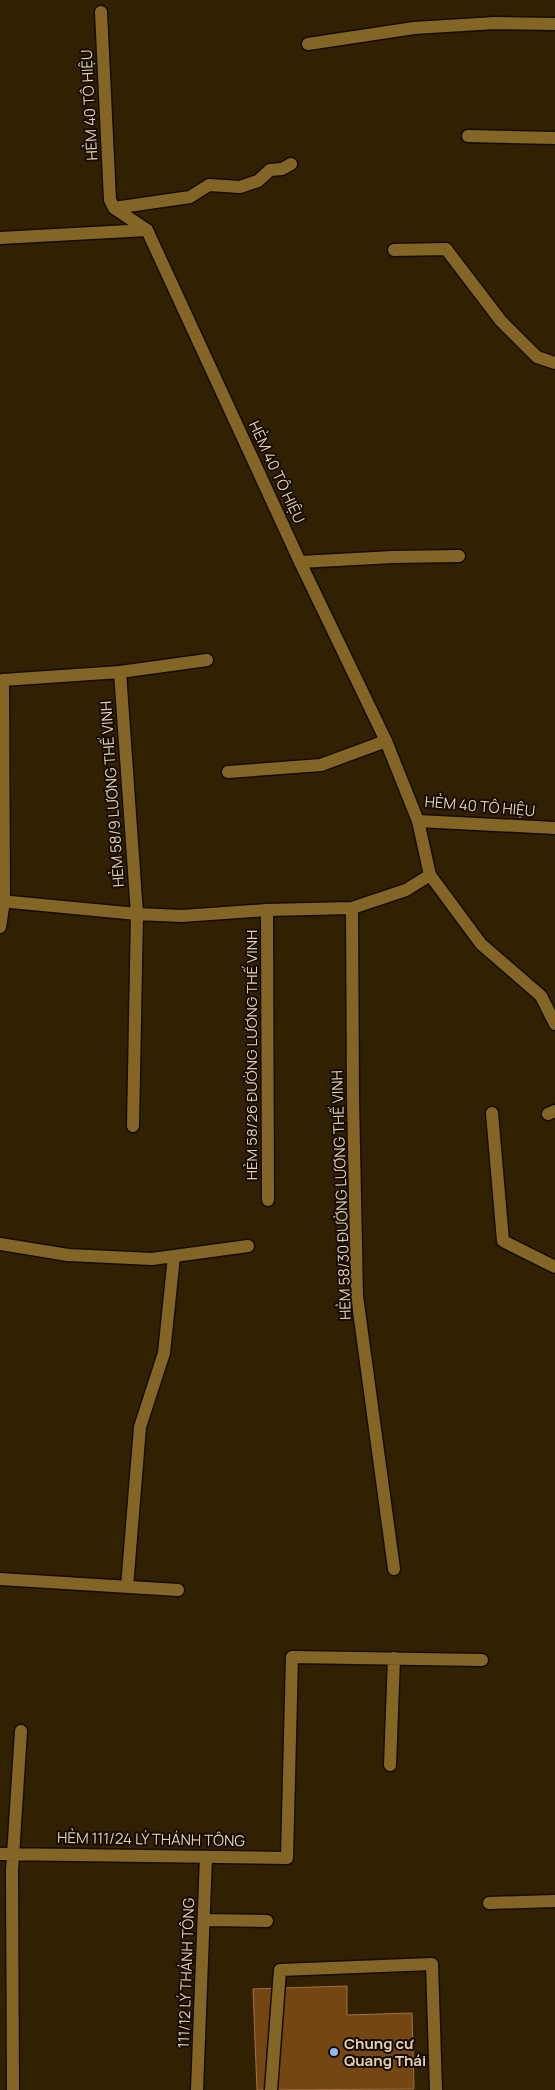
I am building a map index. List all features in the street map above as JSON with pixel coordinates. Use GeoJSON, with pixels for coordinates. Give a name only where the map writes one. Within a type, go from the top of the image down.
{"type":"FeatureCollection","features":[{"type":"Feature","properties":{"kind":"street","name":"HẺM 40 TÔ HIỆU"},"geometry":{"type":"LineString","coordinates":[[100,12],[110,200],[114,208]]}},
{"type":"Feature","properties":{"kind":"street"},"geometry":{"type":"LineString","coordinates":[[308,44],[414,28],[495,23],[555,24]]}},
{"type":"Feature","properties":{"kind":"street"},"geometry":{"type":"LineString","coordinates":[[468,136],[555,138]]}},
{"type":"Feature","properties":{"kind":"street"},"geometry":{"type":"LineString","coordinates":[[114,208],[190,197],[209,185],[240,187],[258,181],[270,170],[282,169],[291,164]]}},
{"type":"Feature","properties":{"kind":"street"},"geometry":{"type":"LineString","coordinates":[[114,208],[147,230]]}},
{"type":"Feature","properties":{"kind":"street","name":"HẺM 40 TÔ HIỆU"},"geometry":{"type":"LineString","coordinates":[[147,230],[300,562],[386,741],[418,820],[555,828]]}},
{"type":"Feature","properties":{"kind":"street"},"geometry":{"type":"LineString","coordinates":[[0,238],[147,230]]}},
{"type":"Feature","properties":{"kind":"street"},"geometry":{"type":"LineString","coordinates":[[394,250],[446,249],[501,322],[537,357],[555,363]]}},
{"type":"Feature","properties":{"kind":"street"},"geometry":{"type":"LineString","coordinates":[[300,562],[459,556]]}},
{"type":"Feature","properties":{"kind":"street"},"geometry":{"type":"LineString","coordinates":[[0,927],[2,901],[3,680],[120,672],[207,660]]}},
{"type":"Feature","properties":{"kind":"street","name":"HẺM 58/9 LƯƠNG THẾ VINH"},"geometry":{"type":"LineString","coordinates":[[120,672],[137,914],[133,1126]]}},
{"type":"Feature","properties":{"kind":"street"},"geometry":{"type":"LineString","coordinates":[[228,772],[321,765],[386,741]]}},
{"type":"Feature","properties":{"kind":"street"},"geometry":{"type":"LineString","coordinates":[[418,820],[430,875],[481,944],[542,996],[555,1024]]}},
{"type":"Feature","properties":{"kind":"street"},"geometry":{"type":"LineString","coordinates":[[2,901],[137,914],[182,916],[267,910],[352,908],[406,890],[430,875]]}},
{"type":"Feature","properties":{"kind":"street","name":"HẺM 58/30 ĐƯỜNG LƯƠNG THẾ VINH"},"geometry":{"type":"LineString","coordinates":[[352,908],[352,1098],[357,1296],[394,1569]]}},
{"type":"Feature","properties":{"kind":"street","name":"HẺM 58/26 ĐƯỜNG LƯƠNG THẾ VINH"},"geometry":{"type":"LineString","coordinates":[[267,910],[268,1200]]}},
{"type":"Feature","properties":{"kind":"street"},"geometry":{"type":"LineString","coordinates":[[492,1112],[503,1241],[555,1267]]}},
{"type":"Feature","properties":{"kind":"street"},"geometry":{"type":"LineString","coordinates":[[0,1244],[68,1255],[152,1259],[248,1246]]}},
{"type":"Feature","properties":{"kind":"street"},"geometry":{"type":"LineString","coordinates":[[127,1587],[140,1427],[164,1353],[174,1256]]}},
{"type":"Feature","properties":{"kind":"street"},"geometry":{"type":"LineString","coordinates":[[0,1578],[178,1590]]}},
{"type":"Feature","properties":{"kind":"street","name":"HẺM 111/24 LÝ THÁNH TÔNG"},"geometry":{"type":"LineString","coordinates":[[0,1854],[287,1858],[292,1657],[394,1658]]}},
{"type":"Feature","properties":{"kind":"street"},"geometry":{"type":"LineString","coordinates":[[390,1765],[394,1658],[482,1660]]}},
{"type":"Feature","properties":{"kind":"street"},"geometry":{"type":"LineString","coordinates":[[13,2090],[12,1871],[15,1854],[21,1731]]}},
{"type":"Feature","properties":{"kind":"street","name":"111/12 LÝ THÁNH TÔNG"},"geometry":{"type":"LineString","coordinates":[[197,2090],[206,1857]]}},
{"type":"Feature","properties":{"kind":"street"},"geometry":{"type":"LineString","coordinates":[[489,1904],[555,1901]]}},
{"type":"Feature","properties":{"kind":"street"},"geometry":{"type":"LineString","coordinates":[[204,1920],[267,1921]]}},
{"type":"Feature","properties":{"kind":"street"},"geometry":{"type":"LineString","coordinates":[[271,2090],[280,1970],[432,1964],[436,2090]]}},
{"type":"Feature","properties":{"kind":"building","name":"Chung cư Quang Thái"},"geometry":{"type":"Polygon","coordinates":[[[347,1986],[347,2015],[412,2013],[414,2089],[257,2090],[253,1989],[347,1986]]]}},
{"type":"Feature","properties":{"kind":"place","name":"Chung cư Quang Thái"},"geometry":{"type":"Point","coordinates":[334,2052]}}]}
